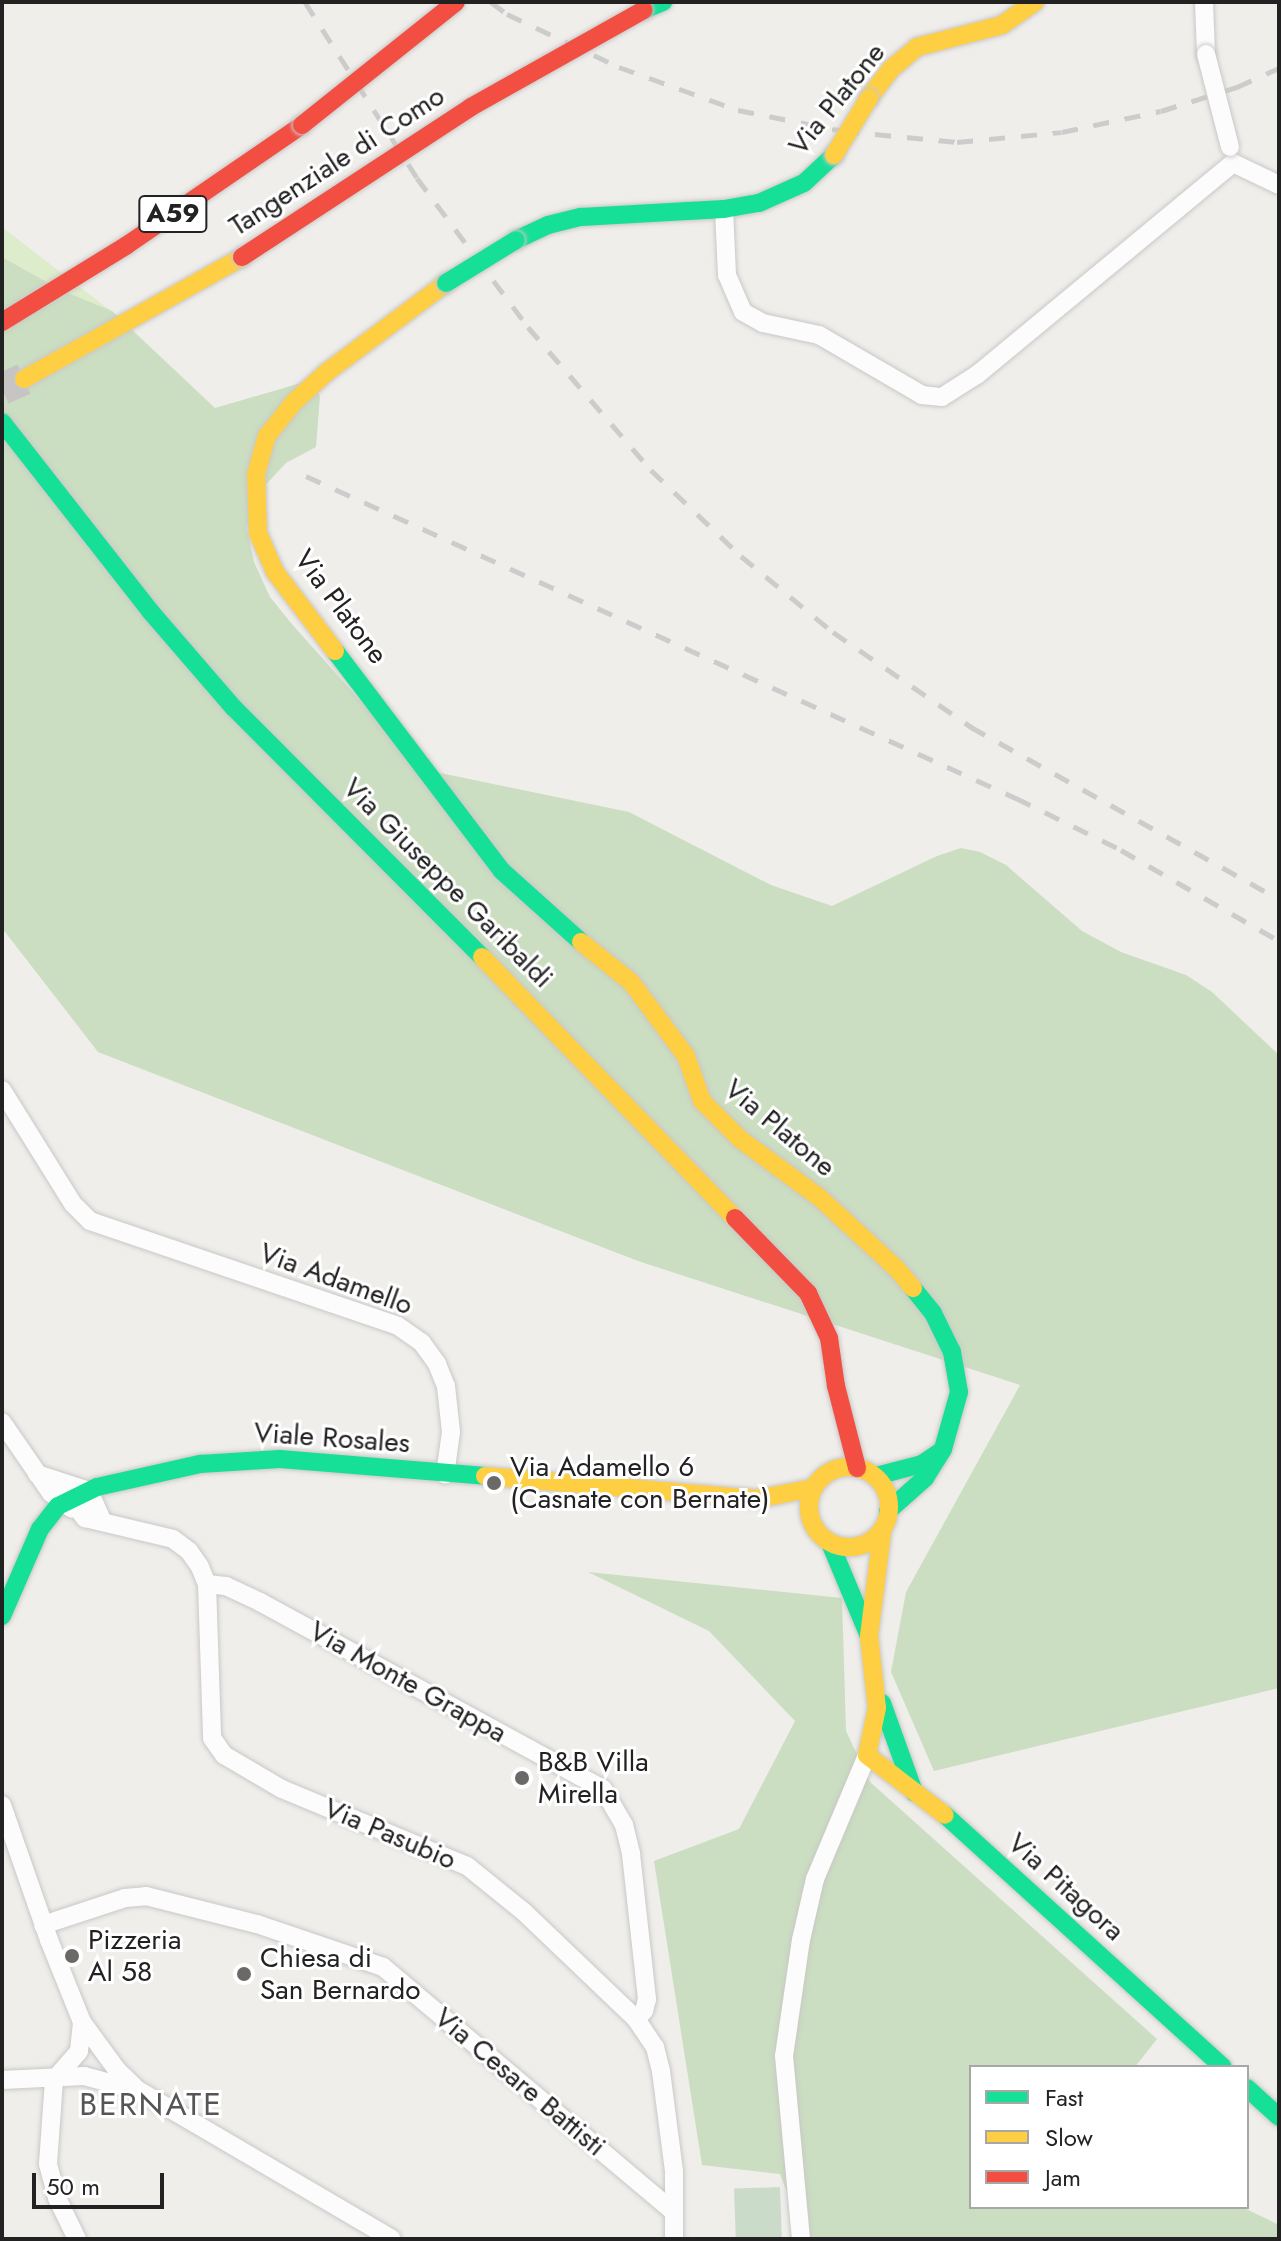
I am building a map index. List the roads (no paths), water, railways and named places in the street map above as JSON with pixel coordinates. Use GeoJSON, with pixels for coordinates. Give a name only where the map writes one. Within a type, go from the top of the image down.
{"type":"FeatureCollection","features":[{"type":"Feature","properties":{"kind":"main road","name":"Tangenziale di Como"},"geometry":{"type":"LineString","coordinates":[[2,322],[302,125],[456,2]]}},
{"type":"Feature","properties":{"kind":"main road","name":"Tangenziale di Como"},"geometry":{"type":"LineString","coordinates":[[24,379],[242,257],[471,107],[663,2]]}},
{"type":"Feature","properties":{"kind":"main road","name":"Via Platone"},"geometry":{"type":"LineString","coordinates":[[888,1511],[925,1478],[943,1449],[959,1392],[952,1352],[933,1313],[897,1269],[820,1198],[740,1139],[702,1101],[686,1056],[631,982],[566,930],[502,871],[275,572],[258,533],[256,474],[267,436],[294,402],[327,372],[446,283],[516,240],[548,225],[581,217],[724,209],[759,203],[804,183],[834,155],[891,69],[917,47],[1002,25],[1032,4]]}},
{"type":"Feature","properties":{"kind":"main road","name":"Via Giuseppe Garibaldi"},"geometry":{"type":"LineString","coordinates":[[2,422],[105,555],[233,707],[403,875],[808,1293],[829,1338],[836,1386],[857,1468]]}},
{"type":"Feature","properties":{"kind":"main road","name":"Via Giuseppe Garibaldi"},"geometry":{"type":"LineString","coordinates":[[831,1471],[836,1386]]}},
{"type":"Feature","properties":{"kind":"main road"},"geometry":{"type":"LineString","coordinates":[[876,1476],[922,1464],[943,1449]]}},
{"type":"Feature","properties":{"kind":"main road","name":"Viale Rosales"},"geometry":{"type":"LineString","coordinates":[[2,1616],[40,1529],[89,1491],[157,1472],[242,1459],[280,1459],[445,1475]]}},
{"type":"Feature","properties":{"kind":"main road"},"geometry":{"type":"LineString","coordinates":[[812,1524],[808,1505],[813,1488],[831,1471],[857,1468],[876,1476],[885,1488],[888,1511],[882,1533],[869,1636]]}},
{"type":"Feature","properties":{"kind":"main road"},"geometry":{"type":"LineString","coordinates":[[445,1475],[757,1499],[813,1488]]}},
{"type":"Feature","properties":{"kind":"main road"},"geometry":{"type":"LineString","coordinates":[[757,1499],[812,1524],[830,1543],[869,1636],[876,1682],[889,1731],[915,1795]]}},
{"type":"Feature","properties":{"kind":"main road"},"geometry":{"type":"LineString","coordinates":[[830,1543],[858,1548],[882,1533]]}},
{"type":"Feature","properties":{"kind":"main road"},"geometry":{"type":"LineString","coordinates":[[867,1755],[875,1731],[876,1682]]}},
{"type":"Feature","properties":{"kind":"main road","name":"Via Pitagora"},"geometry":{"type":"LineString","coordinates":[[867,1755],[915,1795],[936,1807],[1221,2065]]}},
{"type":"Feature","properties":{"kind":"main road"},"geometry":{"type":"LineString","coordinates":[[1249,2090],[1279,2117]]}},
{"type":"Feature","properties":{"kind":"street"},"geometry":{"type":"LineString","coordinates":[[1204,2],[1206,54],[1231,155],[1279,185]]}},
{"type":"Feature","properties":{"kind":"street"},"geometry":{"type":"LineString","coordinates":[[724,209],[727,275],[743,312],[763,323],[819,335],[922,395],[942,397],[978,374],[1231,155]]}},
{"type":"Feature","properties":{"kind":"street","name":"Via Adamello"},"geometry":{"type":"LineString","coordinates":[[2,1090],[73,1204],[90,1221],[398,1326],[422,1343],[446,1386],[451,1432],[445,1475]]}},
{"type":"Feature","properties":{"kind":"street"},"geometry":{"type":"LineString","coordinates":[[2,1422],[37,1474],[71,1505]]}},
{"type":"Feature","properties":{"kind":"street"},"geometry":{"type":"LineString","coordinates":[[37,1474],[89,1491],[102,1520]]}},
{"type":"Feature","properties":{"kind":"street","name":"Via Pasubio"},"geometry":{"type":"LineString","coordinates":[[71,1505],[102,1520],[173,1539],[189,1551],[207,1584],[212,1738],[224,1755],[282,1789],[467,1866],[524,1912],[636,2019],[659,2059],[674,2171],[674,2239]]}},
{"type":"Feature","properties":{"kind":"street","name":"Via Monte Grappa"},"geometry":{"type":"LineString","coordinates":[[207,1584],[226,1586],[260,1602],[603,1789],[624,1825],[631,1854],[647,1999],[644,2011],[636,2019]]}},
{"type":"Feature","properties":{"kind":"street"},"geometry":{"type":"LineString","coordinates":[[801,2239],[784,2056],[801,1940],[815,1879],[867,1755]]}},
{"type":"Feature","properties":{"kind":"street"},"geometry":{"type":"LineString","coordinates":[[2,1805],[43,1925],[82,2022],[99,2049],[138,2090]]}},
{"type":"Feature","properties":{"kind":"street","name":"Via Cesare Battisti"},"geometry":{"type":"LineString","coordinates":[[43,1925],[125,1898],[146,1896],[257,1924],[383,1967],[674,2212]]}},
{"type":"Feature","properties":{"kind":"street"},"geometry":{"type":"LineString","coordinates":[[77,2239],[57,2198],[48,2164],[54,2080],[79,2051],[82,2022]]}},
{"type":"Feature","properties":{"kind":"street"},"geometry":{"type":"LineString","coordinates":[[2,2080],[54,2080],[84,2076],[138,2090],[392,2239]]}},
{"type":"Feature","properties":{"kind":"street"},"geometry":{"type":"LineString","coordinates":[[635,2179],[656,2178],[674,2171]]}},
{"type":"Feature","properties":{"kind":"tunnel"},"geometry":{"type":"LineString","coordinates":[[2,389],[24,379]]}},
{"type":"Feature","properties":{"kind":"railway"},"geometry":{"type":"LineString","coordinates":[[305,2],[417,178],[528,327],[651,470],[741,556],[833,632],[971,727],[1279,899]]}},
{"type":"Feature","properties":{"kind":"railway"},"geometry":{"type":"LineString","coordinates":[[491,2],[507,14],[619,67],[738,110],[843,131],[957,142],[1062,132],[1161,111],[1237,87],[1279,68]]}},
{"type":"Feature","properties":{"kind":"railway"},"geometry":{"type":"LineString","coordinates":[[306,476],[1016,798],[1121,850],[1279,941]]}},
{"type":"Feature","properties":{"kind":"place","name":"Via Adamello 6 (Casnate con Bernate)"},"geometry":{"type":"Point","coordinates":[494,1483]}},
{"type":"Feature","properties":{"kind":"place","name":"B&B Villa Mirella"},"geometry":{"type":"Point","coordinates":[522,1778]}},
{"type":"Feature","properties":{"kind":"place","name":"Pizzeria Al 58"},"geometry":{"type":"Point","coordinates":[72,1956]}},
{"type":"Feature","properties":{"kind":"place","name":"Chiesa di San Bernardo"},"geometry":{"type":"Point","coordinates":[244,1974]}},
{"type":"Feature","properties":{"kind":"district","name":"BERNATE"},"geometry":{"type":"Point","coordinates":[151,2104]}}]}
